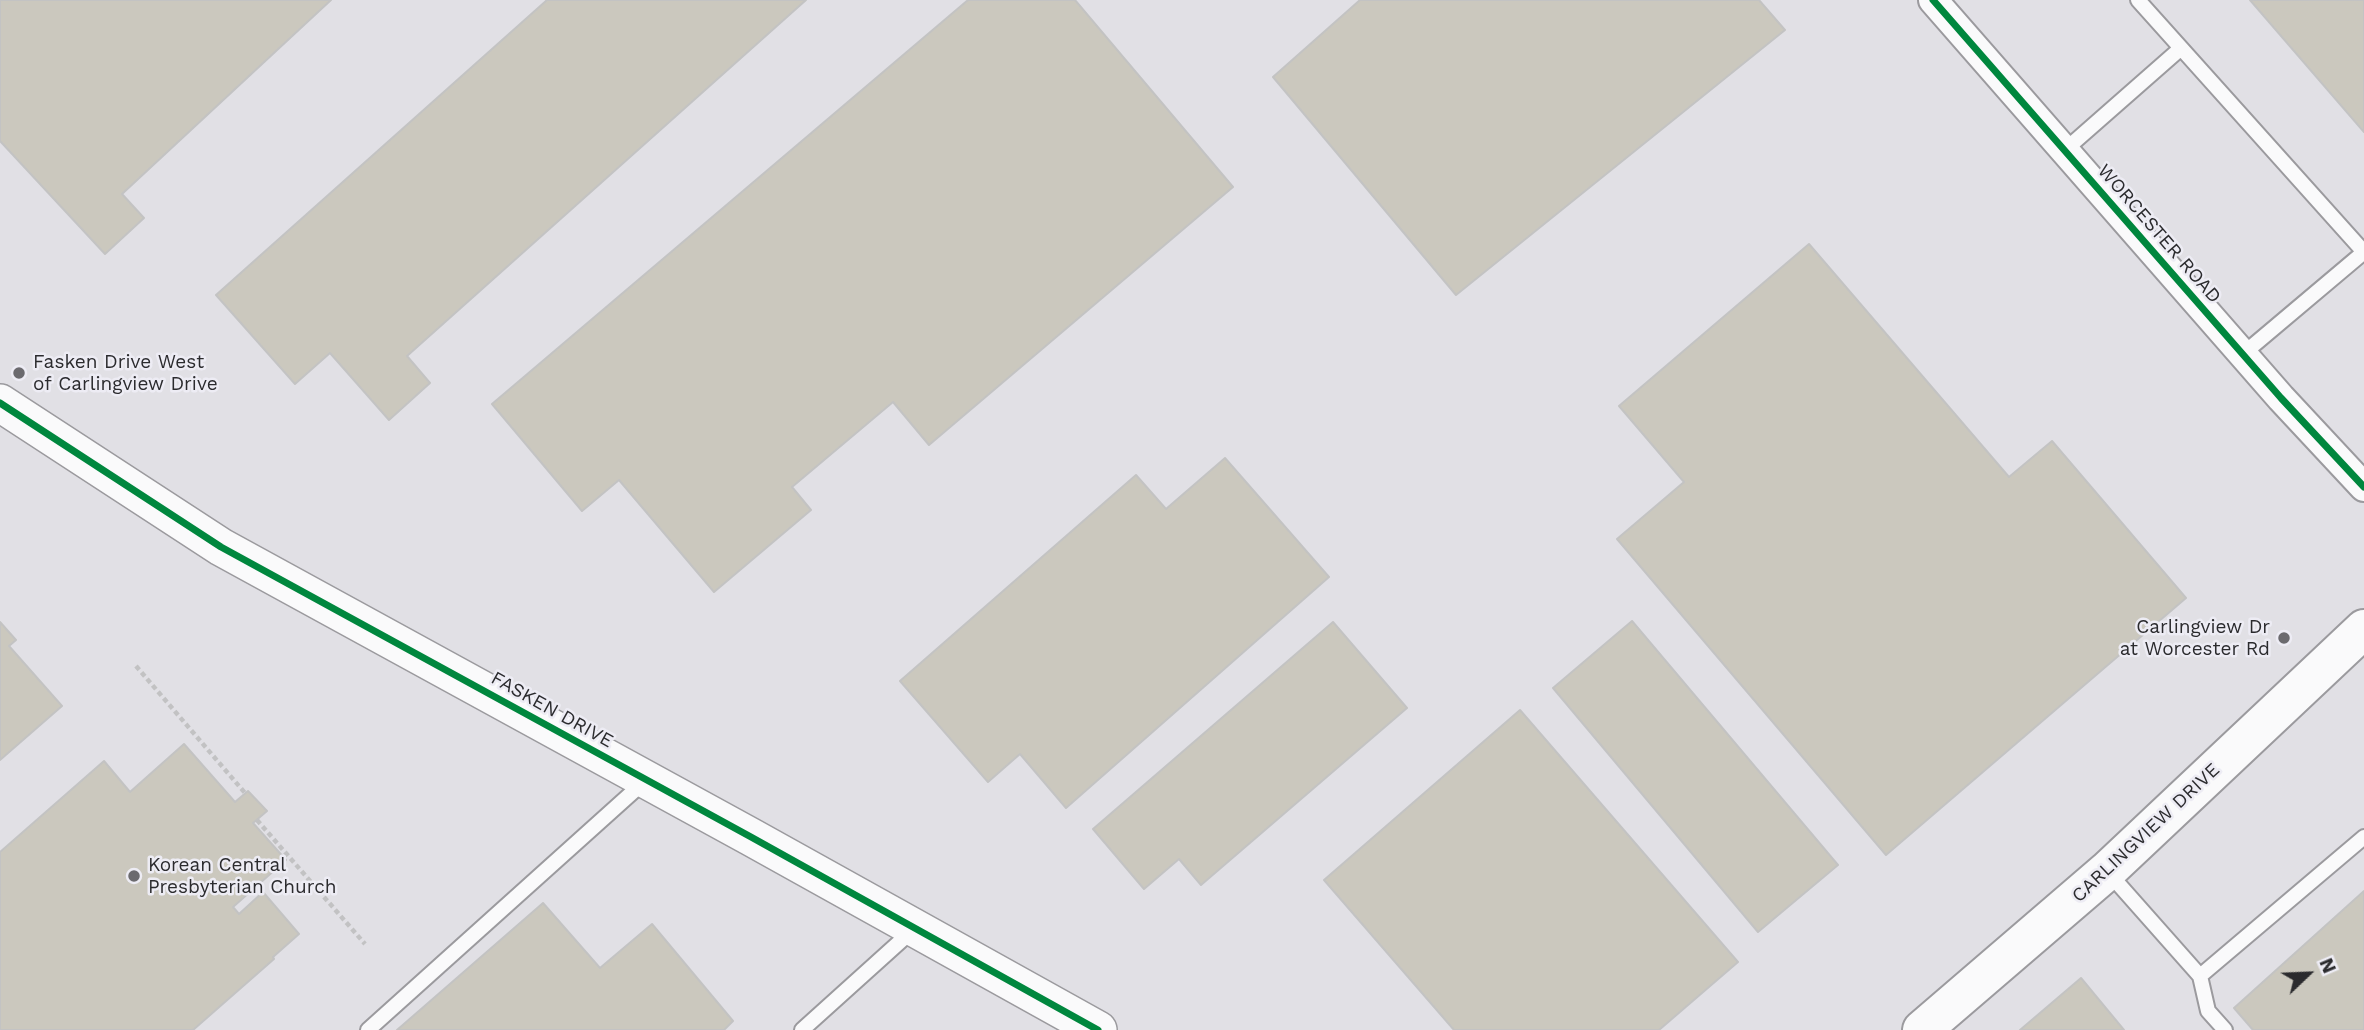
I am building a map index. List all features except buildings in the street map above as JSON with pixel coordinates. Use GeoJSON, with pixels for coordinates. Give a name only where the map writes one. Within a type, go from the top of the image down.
{"type":"FeatureCollection","features":[{"type":"Feature","properties":{"kind":"main road","name":"CARLINGVIEW DRIVE"},"geometry":{"type":"LineString","coordinates":[[1923,1030],[2107,871],[2364,629]]}},
{"type":"Feature","properties":{"kind":"street","name":"WORCESTER ROAD"},"geometry":{"type":"LineString","coordinates":[[1933,0],[2243,354],[2364,487]]}},
{"type":"Feature","properties":{"kind":"street","name":"FASKEN DRIVE"},"geometry":{"type":"LineString","coordinates":[[0,403],[221,547],[1098,1030]]}},
{"type":"Feature","properties":{"kind":"lane"},"geometry":{"type":"LineString","coordinates":[[2138,0],[2180,50],[2364,252],[2243,354]]}},
{"type":"Feature","properties":{"kind":"lane"},"geometry":{"type":"LineString","coordinates":[[2064,150],[2180,50]]}},
{"type":"Feature","properties":{"kind":"lane"},"geometry":{"type":"LineString","coordinates":[[368,1030],[647,780]]}},
{"type":"Feature","properties":{"kind":"lane"},"geometry":{"type":"LineString","coordinates":[[2200,976],[2364,837]]}},
{"type":"Feature","properties":{"kind":"lane"},"geometry":{"type":"LineString","coordinates":[[2107,871],[2200,976],[2208,1011],[2225,1030]]}},
{"type":"Feature","properties":{"kind":"lane"},"geometry":{"type":"LineString","coordinates":[[802,1030],[915,928]]}},
{"type":"Feature","properties":{"kind":"path"},"geometry":{"type":"LineString","coordinates":[[136,666],[245,793]]}},
{"type":"Feature","properties":{"kind":"path"},"geometry":{"type":"LineString","coordinates":[[257,820],[365,944]]}},
{"type":"Feature","properties":{"kind":"cycle path"},"geometry":{"type":"LineString","coordinates":[[1933,0],[2281,398],[2364,487]]}},
{"type":"Feature","properties":{"kind":"cycle path"},"geometry":{"type":"LineString","coordinates":[[0,403],[221,547],[1098,1030]]}},
{"type":"Feature","properties":{"kind":"place","name":"Fasken Drive West of Carlingview Drive"},"geometry":{"type":"Point","coordinates":[19,373]}},
{"type":"Feature","properties":{"kind":"place","name":"Carlingview Dr at Worcester Rd"},"geometry":{"type":"Point","coordinates":[2284,638]}},
{"type":"Feature","properties":{"kind":"place","name":"Korean Central Presbyterian Church"},"geometry":{"type":"Point","coordinates":[134,876]}}]}
